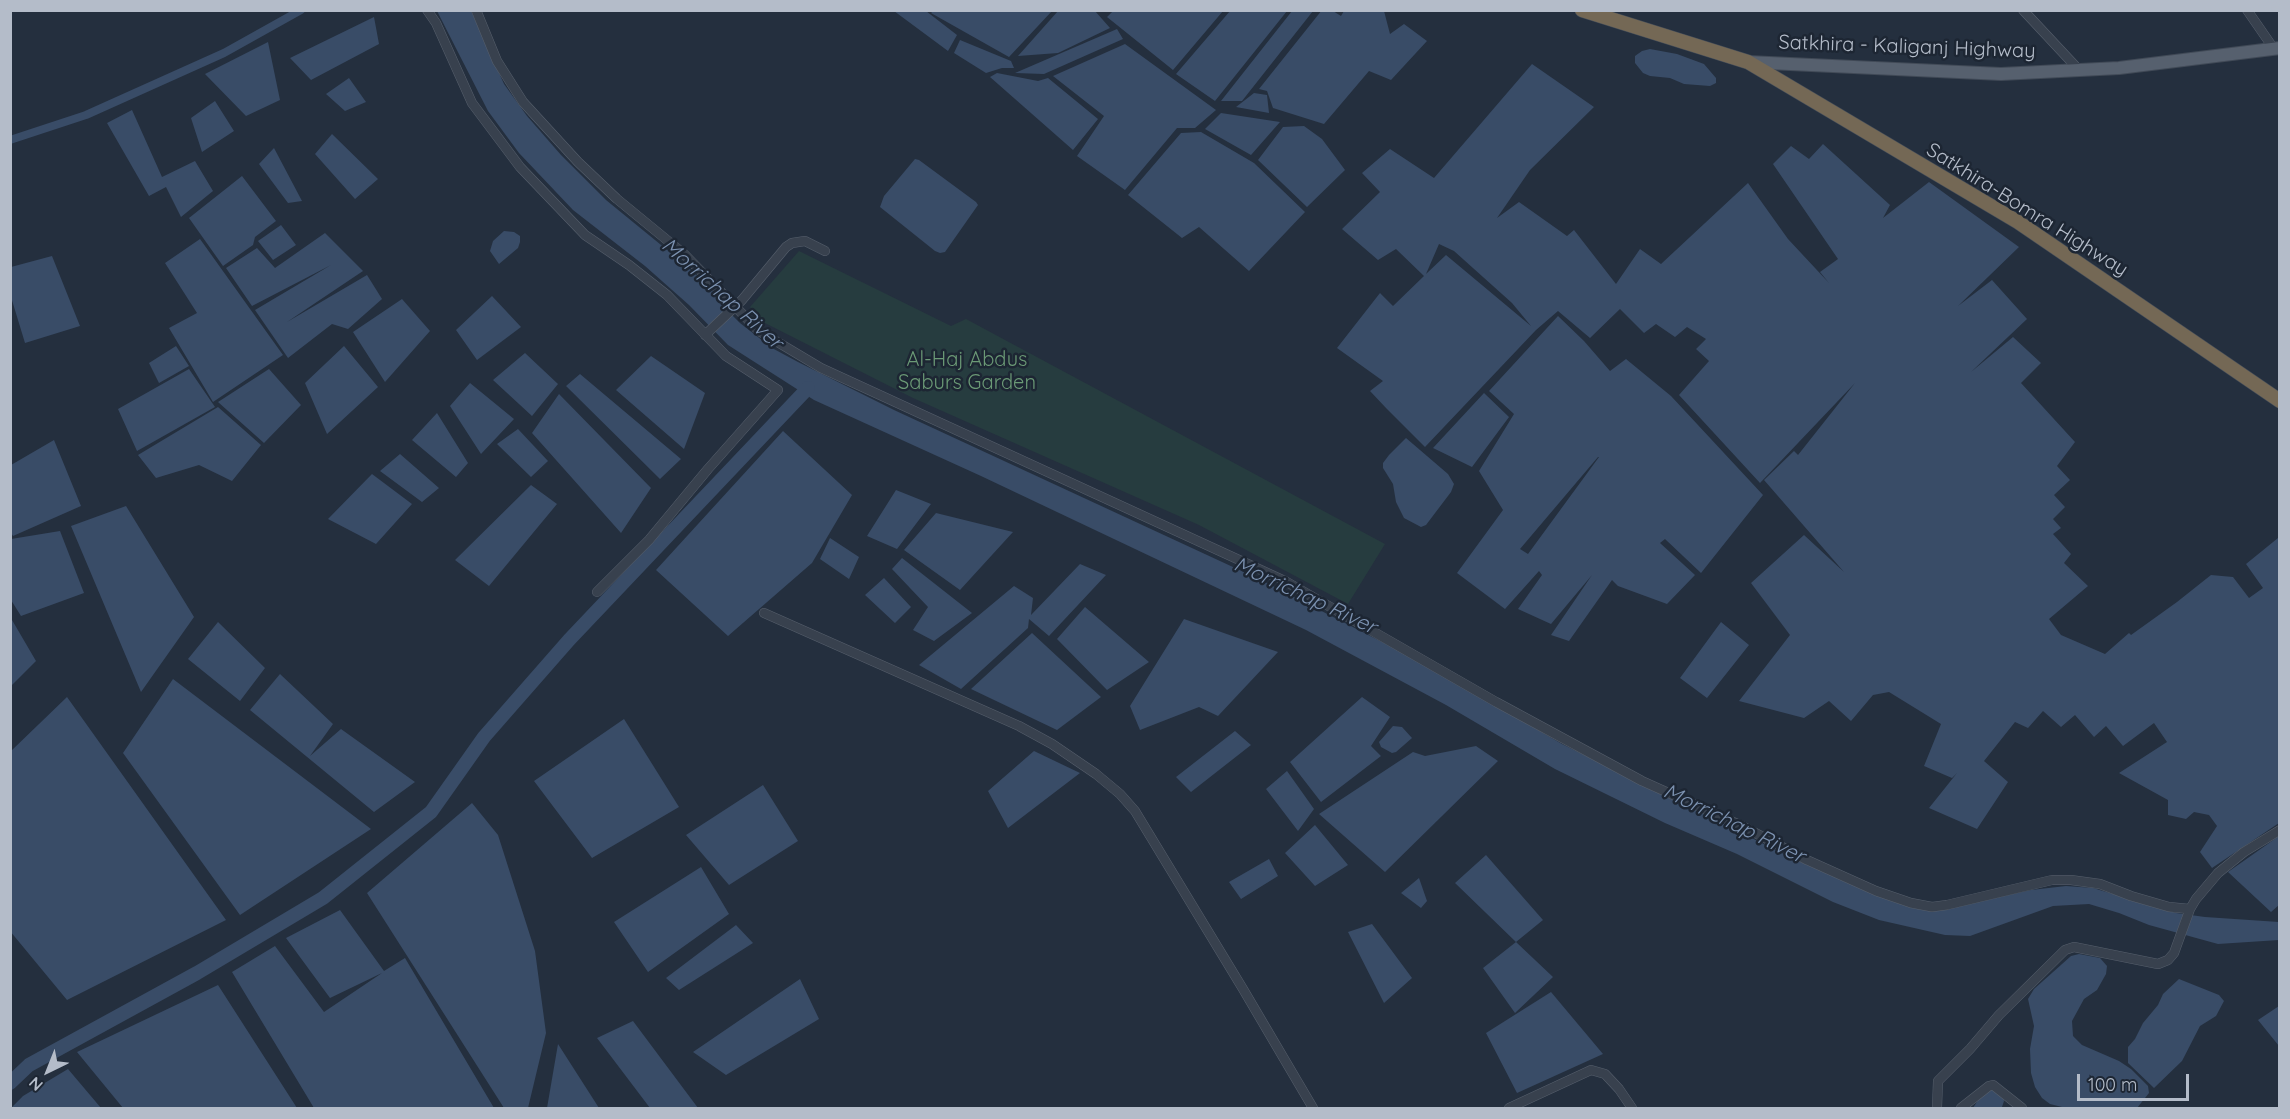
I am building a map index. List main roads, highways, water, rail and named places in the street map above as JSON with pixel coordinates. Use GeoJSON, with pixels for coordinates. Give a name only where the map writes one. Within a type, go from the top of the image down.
{"type":"FeatureCollection","features":[{"type":"Feature","properties":{"kind":"highway","name":"Satkhira-Bomra Highway"},"geometry":{"type":"LineString","coordinates":[[1582,10],[1748,62],[2018,222],[2280,401]]}},
{"type":"Feature","properties":{"kind":"main road","name":"Satkhira - Kaliganj Highway"},"geometry":{"type":"LineString","coordinates":[[1748,62],[2001,74],[2119,68],[2277,48]]}},
{"type":"Feature","properties":{"kind":"water"},"geometry":{"type":"Polygon","coordinates":[[[934,10],[1052,11],[1009,57],[931,13],[934,10]]]}},
{"type":"Feature","properties":{"kind":"water"},"geometry":{"type":"Polygon","coordinates":[[[1322,10],[1333,11],[1341,16],[1344,11],[1384,11],[1390,34],[1404,24],[1427,41],[1391,80],[1369,71],[1324,124],[1273,108],[1267,91],[1259,89],[1322,10]]]}},
{"type":"Feature","properties":{"kind":"water"},"geometry":{"type":"Polygon","coordinates":[[[437,11],[471,11],[504,84],[527,116],[561,155],[606,200],[710,287],[725,308],[740,323],[772,348],[798,362],[894,410],[1261,580],[1419,661],[1562,744],[1798,861],[1904,904],[1936,911],[2031,890],[2066,886],[2093,888],[2176,913],[2279,922],[2279,940],[2218,944],[2149,925],[2089,904],[2053,906],[1970,936],[1945,935],[1879,920],[1833,902],[1737,854],[1665,823],[1555,769],[1446,705],[1306,630],[981,476],[814,400],[728,345],[689,305],[645,266],[573,210],[519,153],[488,111],[437,11]]]}},
{"type":"Feature","properties":{"kind":"water"},"geometry":{"type":"Polygon","coordinates":[[[894,11],[926,11],[957,35],[948,51],[894,11]]]}},
{"type":"Feature","properties":{"kind":"water"},"geometry":{"type":"Polygon","coordinates":[[[1058,11],[1095,11],[1110,28],[1058,53],[1018,56],[1058,11]]]}},
{"type":"Feature","properties":{"kind":"water"},"geometry":{"type":"Polygon","coordinates":[[[1113,11],[1223,11],[1173,70],[1107,17],[1113,11]]]}},
{"type":"Feature","properties":{"kind":"water"},"geometry":{"type":"Polygon","coordinates":[[[1230,11],[1287,11],[1215,101],[1176,74],[1230,11]]]}},
{"type":"Feature","properties":{"kind":"water"},"geometry":{"type":"Polygon","coordinates":[[[1292,11],[1313,11],[1242,101],[1221,101],[1292,11]]]}},
{"type":"Feature","properties":{"kind":"water"},"geometry":{"type":"Polygon","coordinates":[[[374,17],[379,44],[311,80],[290,58],[374,17]]]}},
{"type":"Feature","properties":{"kind":"water"},"geometry":{"type":"Polygon","coordinates":[[[1117,29],[1123,39],[1044,74],[1015,73],[1117,29]]]}},
{"type":"Feature","properties":{"kind":"water"},"geometry":{"type":"Polygon","coordinates":[[[960,40],[1011,61],[1014,68],[1002,68],[986,73],[954,53],[960,40]]]}},
{"type":"Feature","properties":{"kind":"water"},"geometry":{"type":"Polygon","coordinates":[[[268,42],[280,100],[246,116],[205,74],[268,42]]]}},
{"type":"Feature","properties":{"kind":"water"},"geometry":{"type":"Polygon","coordinates":[[[1125,44],[1216,110],[1195,128],[1177,128],[1125,190],[1077,156],[1104,116],[1053,76],[1125,44]]]}},
{"type":"Feature","properties":{"kind":"water"},"geometry":{"type":"Polygon","coordinates":[[[1650,49],[1677,54],[1704,64],[1716,78],[1716,83],[1710,86],[1684,84],[1670,78],[1643,73],[1635,63],[1635,56],[1650,49]]]}},
{"type":"Feature","properties":{"kind":"water"},"geometry":{"type":"Polygon","coordinates":[[[1532,64],[1594,107],[1530,170],[1497,218],[1519,202],[1567,236],[1574,230],[1616,284],[1640,249],[1661,264],[1748,183],[1788,239],[1829,283],[1820,272],[1838,259],[1773,164],[1791,146],[1809,159],[1823,144],[1890,205],[1883,218],[1929,182],[2019,247],[1958,306],[1992,280],[2027,319],[1971,372],[2013,337],[2041,363],[2021,383],[2075,442],[2057,466],[2070,480],[2054,495],[2065,507],[2053,519],[2061,528],[2053,534],[2071,554],[2064,563],[2088,586],[2049,619],[2061,635],[2105,654],[2129,633],[2131,635],[2211,575],[2233,577],[2249,598],[2263,588],[2246,564],[2278,538],[2280,540],[2279,823],[2212,868],[2200,852],[2217,826],[2209,815],[2194,812],[2186,819],[2168,815],[2168,800],[2119,773],[2167,742],[2154,723],[2123,746],[2106,726],[2094,737],[2075,715],[2061,727],[2043,711],[2028,728],[2015,722],[1984,761],[2008,782],[1977,829],[1929,808],[1957,773],[1952,778],[1924,766],[1941,724],[1889,692],[1873,695],[1851,721],[1829,701],[1804,718],[1739,701],[1790,635],[1751,583],[1804,535],[1844,572],[1764,480],[1794,451],[1798,455],[1855,383],[1760,483],[1679,395],[1709,361],[1696,349],[1706,339],[1687,327],[1675,337],[1656,324],[1644,333],[1620,309],[1590,338],[1558,311],[1536,330],[1425,447],[1370,391],[1383,381],[1337,348],[1380,293],[1393,306],[1424,276],[1396,249],[1378,260],[1342,229],[1380,192],[1362,173],[1390,149],[1434,178],[1532,64]],[[1439,244],[1426,274],[1446,255],[1531,326],[1512,303],[1454,251],[1439,244]]]}},
{"type":"Feature","properties":{"kind":"water"},"geometry":{"type":"Polygon","coordinates":[[[997,73],[1038,81],[1048,78],[1098,119],[1073,150],[990,77],[997,73]]]}},
{"type":"Feature","properties":{"kind":"water"},"geometry":{"type":"Polygon","coordinates":[[[349,78],[366,102],[345,111],[326,94],[349,78]]]}},
{"type":"Feature","properties":{"kind":"water"},"geometry":{"type":"Polygon","coordinates":[[[1254,93],[1267,95],[1269,113],[1236,107],[1254,93]]]}},
{"type":"Feature","properties":{"kind":"water"},"geometry":{"type":"Polygon","coordinates":[[[215,101],[234,131],[202,152],[191,118],[215,101]]]}},
{"type":"Feature","properties":{"kind":"water"},"geometry":{"type":"Polygon","coordinates":[[[132,110],[162,177],[195,161],[213,191],[181,217],[166,187],[149,196],[107,123],[132,110]]]}},
{"type":"Feature","properties":{"kind":"water"},"geometry":{"type":"Polygon","coordinates":[[[1221,113],[1280,122],[1251,155],[1205,129],[1221,113]]]}},
{"type":"Feature","properties":{"kind":"water"},"geometry":{"type":"Polygon","coordinates":[[[1304,126],[1322,139],[1345,170],[1307,207],[1258,160],[1283,127],[1304,126]]]}},
{"type":"Feature","properties":{"kind":"water"},"geometry":{"type":"Polygon","coordinates":[[[1201,132],[1254,163],[1305,212],[1249,271],[1199,227],[1182,238],[1128,195],[1181,133],[1201,132]]]}},
{"type":"Feature","properties":{"kind":"water"},"geometry":{"type":"Polygon","coordinates":[[[332,134],[378,179],[355,199],[315,154],[332,134]]]}},
{"type":"Feature","properties":{"kind":"water"},"geometry":{"type":"Polygon","coordinates":[[[274,148],[302,201],[288,203],[259,164],[274,148]]]}},
{"type":"Feature","properties":{"kind":"water"},"geometry":{"type":"Polygon","coordinates":[[[915,159],[978,205],[945,252],[935,251],[880,207],[884,196],[915,159]]]}},
{"type":"Feature","properties":{"kind":"water"},"geometry":{"type":"Polygon","coordinates":[[[242,176],[276,221],[255,237],[253,245],[223,266],[189,218],[242,176]]]}},
{"type":"Feature","properties":{"kind":"water"},"geometry":{"type":"Polygon","coordinates":[[[281,225],[296,245],[273,260],[258,241],[281,225]]]}},
{"type":"Feature","properties":{"kind":"water"},"geometry":{"type":"Polygon","coordinates":[[[504,231],[514,232],[520,236],[520,242],[518,248],[499,264],[490,251],[493,241],[504,231]]]}},
{"type":"Feature","properties":{"kind":"water"},"geometry":{"type":"Polygon","coordinates":[[[325,233],[363,271],[287,322],[367,275],[382,299],[348,329],[332,324],[288,358],[255,310],[331,265],[252,306],[226,268],[257,248],[275,268],[325,233]]]}},
{"type":"Feature","properties":{"kind":"water"},"geometry":{"type":"Polygon","coordinates":[[[200,239],[283,355],[213,402],[169,328],[197,313],[165,263],[200,239]]]}},
{"type":"Feature","properties":{"kind":"water"},"geometry":{"type":"Polygon","coordinates":[[[52,256],[80,326],[25,343],[11,297],[11,267],[52,256]]]}},
{"type":"Feature","properties":{"kind":"water"},"geometry":{"type":"Polygon","coordinates":[[[492,296],[521,327],[477,360],[456,330],[492,296]]]}},
{"type":"Feature","properties":{"kind":"water"},"geometry":{"type":"Polygon","coordinates":[[[402,299],[430,331],[385,382],[353,332],[402,299]]]}},
{"type":"Feature","properties":{"kind":"water"},"geometry":{"type":"Polygon","coordinates":[[[1558,316],[1610,371],[1626,359],[1671,396],[1763,495],[1701,573],[1665,539],[1660,543],[1695,575],[1667,604],[1618,586],[1612,580],[1569,641],[1551,635],[1592,575],[1551,624],[1518,609],[1542,575],[1539,571],[1505,609],[1457,573],[1503,510],[1479,471],[1514,414],[1489,391],[1558,316]],[[1599,457],[1520,549],[1528,554],[1599,457]]]}},
{"type":"Feature","properties":{"kind":"water"},"geometry":{"type":"Polygon","coordinates":[[[176,346],[189,366],[159,383],[149,363],[176,346]]]}},
{"type":"Feature","properties":{"kind":"water"},"geometry":{"type":"Polygon","coordinates":[[[344,346],[378,387],[327,434],[305,383],[344,346]]]}},
{"type":"Feature","properties":{"kind":"water"},"geometry":{"type":"Polygon","coordinates":[[[525,353],[558,384],[532,416],[493,380],[525,353]]]}},
{"type":"Feature","properties":{"kind":"water"},"geometry":{"type":"Polygon","coordinates":[[[651,356],[705,393],[684,449],[616,390],[651,356]]]}},
{"type":"Feature","properties":{"kind":"water"},"geometry":{"type":"Polygon","coordinates":[[[189,369],[215,407],[137,451],[118,409],[189,369]]]}},
{"type":"Feature","properties":{"kind":"water"},"geometry":{"type":"Polygon","coordinates":[[[269,369],[301,405],[264,443],[218,402],[269,369]]]}},
{"type":"Feature","properties":{"kind":"water"},"geometry":{"type":"Polygon","coordinates":[[[580,374],[681,459],[660,479],[566,386],[580,374]]]}},
{"type":"Feature","properties":{"kind":"water"},"geometry":{"type":"Polygon","coordinates":[[[470,383],[514,419],[481,454],[450,406],[470,383]]]}},
{"type":"Feature","properties":{"kind":"water"},"geometry":{"type":"Polygon","coordinates":[[[1484,393],[1509,417],[1472,467],[1433,448],[1484,393]]]}},
{"type":"Feature","properties":{"kind":"water"},"geometry":{"type":"Polygon","coordinates":[[[559,394],[651,488],[621,533],[532,433],[559,394]]]}},
{"type":"Feature","properties":{"kind":"water"},"geometry":{"type":"Polygon","coordinates":[[[218,407],[261,445],[232,481],[199,465],[156,478],[138,455],[218,407]]]}},
{"type":"Feature","properties":{"kind":"water"},"geometry":{"type":"Polygon","coordinates":[[[437,413],[468,463],[456,477],[412,440],[437,413]]]}},
{"type":"Feature","properties":{"kind":"water"},"geometry":{"type":"Polygon","coordinates":[[[518,429],[548,461],[531,477],[497,444],[518,429]]]}},
{"type":"Feature","properties":{"kind":"water"},"geometry":{"type":"Polygon","coordinates":[[[783,431],[852,495],[812,563],[728,636],[656,570],[783,431]]]}},
{"type":"Feature","properties":{"kind":"water"},"geometry":{"type":"Polygon","coordinates":[[[1406,438],[1448,474],[1454,484],[1451,492],[1426,525],[1421,527],[1404,518],[1396,502],[1393,484],[1383,468],[1383,463],[1389,455],[1406,438]]]}},
{"type":"Feature","properties":{"kind":"water"},"geometry":{"type":"Polygon","coordinates":[[[54,440],[81,506],[13,536],[10,531],[11,465],[54,440]]]}},
{"type":"Feature","properties":{"kind":"water"},"geometry":{"type":"Polygon","coordinates":[[[400,454],[439,488],[422,502],[380,471],[400,454]]]}},
{"type":"Feature","properties":{"kind":"water"},"geometry":{"type":"Polygon","coordinates":[[[372,474],[412,504],[376,544],[328,519],[372,474]]]}},
{"type":"Feature","properties":{"kind":"water"},"geometry":{"type":"Polygon","coordinates":[[[531,485],[557,504],[489,586],[455,560],[531,485]]]}},
{"type":"Feature","properties":{"kind":"water"},"geometry":{"type":"Polygon","coordinates":[[[896,490],[931,504],[897,549],[867,536],[896,490]]]}},
{"type":"Feature","properties":{"kind":"water"},"geometry":{"type":"Polygon","coordinates":[[[126,506],[194,617],[141,692],[71,526],[126,506]]]}},
{"type":"Feature","properties":{"kind":"water"},"geometry":{"type":"Polygon","coordinates":[[[936,513],[1013,532],[960,590],[904,550],[936,513]]]}},
{"type":"Feature","properties":{"kind":"water"},"geometry":{"type":"Polygon","coordinates":[[[60,531],[84,593],[21,616],[11,600],[11,539],[60,531]]]}},
{"type":"Feature","properties":{"kind":"water"},"geometry":{"type":"Polygon","coordinates":[[[830,538],[859,557],[849,579],[820,559],[830,538]]]}},
{"type":"Feature","properties":{"kind":"water"},"geometry":{"type":"Polygon","coordinates":[[[902,558],[972,613],[934,641],[913,630],[928,607],[892,569],[902,558]]]}},
{"type":"Feature","properties":{"kind":"water"},"geometry":{"type":"Polygon","coordinates":[[[1080,564],[1106,575],[1049,636],[1029,619],[1028,628],[961,689],[919,665],[1014,586],[1033,598],[1031,615],[1080,564]]]}},
{"type":"Feature","properties":{"kind":"water"},"geometry":{"type":"Polygon","coordinates":[[[884,578],[911,607],[895,623],[865,595],[884,578]]]}},
{"type":"Feature","properties":{"kind":"water"},"geometry":{"type":"Polygon","coordinates":[[[1085,607],[1149,662],[1107,690],[1057,639],[1085,607]]]}},
{"type":"Feature","properties":{"kind":"water"},"geometry":{"type":"Polygon","coordinates":[[[1184,619],[1278,652],[1218,716],[1199,707],[1140,730],[1130,706],[1184,619]]]}},
{"type":"Feature","properties":{"kind":"water"},"geometry":{"type":"Polygon","coordinates":[[[12,620],[36,661],[11,686],[10,621],[12,620]]]}},
{"type":"Feature","properties":{"kind":"water"},"geometry":{"type":"Polygon","coordinates":[[[218,622],[265,668],[240,701],[188,659],[218,622]]]}},
{"type":"Feature","properties":{"kind":"water"},"geometry":{"type":"Polygon","coordinates":[[[1721,622],[1749,645],[1707,698],[1680,678],[1721,622]]]}},
{"type":"Feature","properties":{"kind":"water"},"geometry":{"type":"Polygon","coordinates":[[[1032,633],[1101,697],[1057,730],[971,689],[1032,633]]]}},
{"type":"Feature","properties":{"kind":"water"},"geometry":{"type":"Polygon","coordinates":[[[280,674],[333,724],[310,756],[341,729],[415,782],[374,812],[250,710],[280,674]]]}},
{"type":"Feature","properties":{"kind":"water"},"geometry":{"type":"Polygon","coordinates":[[[173,679],[371,829],[240,915],[123,753],[173,679]]]}},
{"type":"Feature","properties":{"kind":"water"},"geometry":{"type":"Polygon","coordinates":[[[67,697],[226,920],[67,1000],[10,931],[11,751],[67,697]]]}},
{"type":"Feature","properties":{"kind":"water"},"geometry":{"type":"Polygon","coordinates":[[[1362,697],[1390,717],[1371,746],[1381,756],[1321,802],[1290,762],[1362,697]]]}},
{"type":"Feature","properties":{"kind":"water"},"geometry":{"type":"Polygon","coordinates":[[[624,719],[679,807],[592,858],[534,781],[624,719]]]}},
{"type":"Feature","properties":{"kind":"water"},"geometry":{"type":"Polygon","coordinates":[[[1393,726],[1402,727],[1412,738],[1392,753],[1381,747],[1379,742],[1393,726]]]}},
{"type":"Feature","properties":{"kind":"water"},"geometry":{"type":"Polygon","coordinates":[[[1235,731],[1251,745],[1191,792],[1176,777],[1235,731]]]}},
{"type":"Feature","properties":{"kind":"water"},"geometry":{"type":"Polygon","coordinates":[[[1476,746],[1498,761],[1385,872],[1319,814],[1413,752],[1425,756],[1476,746]]]}},
{"type":"Feature","properties":{"kind":"water"},"geometry":{"type":"Polygon","coordinates":[[[1034,751],[1080,773],[1008,828],[988,791],[1034,751]]]}},
{"type":"Feature","properties":{"kind":"water"},"geometry":{"type":"Polygon","coordinates":[[[1287,771],[1314,809],[1298,831],[1266,789],[1287,771]]]}},
{"type":"Feature","properties":{"kind":"water"},"geometry":{"type":"Polygon","coordinates":[[[763,785],[798,841],[729,885],[686,835],[763,785]]]}},
{"type":"Feature","properties":{"kind":"water"},"geometry":{"type":"Polygon","coordinates":[[[472,803],[498,835],[535,951],[546,1033],[528,1108],[504,1108],[367,893],[472,803]]]}},
{"type":"Feature","properties":{"kind":"water"},"geometry":{"type":"Polygon","coordinates":[[[1315,825],[1348,865],[1315,886],[1285,853],[1315,825]]]}},
{"type":"Feature","properties":{"kind":"water"},"geometry":{"type":"Polygon","coordinates":[[[2279,836],[2279,905],[2271,912],[2228,872],[2279,836]]]}},
{"type":"Feature","properties":{"kind":"water"},"geometry":{"type":"Polygon","coordinates":[[[1486,855],[1543,920],[1516,942],[1455,883],[1486,855]]]}},
{"type":"Feature","properties":{"kind":"water"},"geometry":{"type":"Polygon","coordinates":[[[1269,859],[1278,876],[1241,899],[1229,882],[1269,859]]]}},
{"type":"Feature","properties":{"kind":"water"},"geometry":{"type":"Polygon","coordinates":[[[701,867],[729,914],[648,972],[614,922],[701,867]]]}},
{"type":"Feature","properties":{"kind":"water"},"geometry":{"type":"Polygon","coordinates":[[[1419,878],[1427,901],[1421,908],[1401,893],[1419,878]]]}},
{"type":"Feature","properties":{"kind":"water"},"geometry":{"type":"Polygon","coordinates":[[[340,910],[384,971],[405,958],[494,1108],[314,1108],[232,972],[275,946],[324,1012],[382,973],[330,998],[286,938],[340,910]]]}},
{"type":"Feature","properties":{"kind":"water"},"geometry":{"type":"Polygon","coordinates":[[[1372,924],[1412,978],[1384,1003],[1348,932],[1372,924]]]}},
{"type":"Feature","properties":{"kind":"water"},"geometry":{"type":"Polygon","coordinates":[[[736,925],[753,943],[679,990],[666,978],[736,925]]]}},
{"type":"Feature","properties":{"kind":"water"},"geometry":{"type":"Polygon","coordinates":[[[1516,942],[1553,977],[1515,1013],[1483,968],[1516,942]]]}},
{"type":"Feature","properties":{"kind":"water"},"geometry":{"type":"Polygon","coordinates":[[[2079,954],[2100,958],[2107,966],[2106,974],[2097,990],[2084,999],[2072,1021],[2073,1036],[2082,1045],[2119,1061],[2131,1069],[2148,1086],[2149,1093],[2137,1108],[2062,1107],[2050,1104],[2042,1098],[2035,1087],[2031,1073],[2030,1049],[2034,1026],[2028,999],[2034,989],[2071,956],[2079,954]]]}},
{"type":"Feature","properties":{"kind":"water"},"geometry":{"type":"Polygon","coordinates":[[[800,979],[819,1019],[726,1075],[693,1052],[800,979]]]}},
{"type":"Feature","properties":{"kind":"water"},"geometry":{"type":"Polygon","coordinates":[[[2179,979],[2219,995],[2224,1001],[2216,1016],[2200,1026],[2182,1061],[2154,1088],[2128,1063],[2128,1047],[2158,1005],[2163,994],[2179,979]]]}},
{"type":"Feature","properties":{"kind":"water"},"geometry":{"type":"Polygon","coordinates":[[[218,985],[297,1108],[123,1108],[77,1052],[218,985]]]}},
{"type":"Feature","properties":{"kind":"water"},"geometry":{"type":"Polygon","coordinates":[[[1551,992],[1603,1054],[1517,1093],[1486,1033],[1551,992]]]}},
{"type":"Feature","properties":{"kind":"water"},"geometry":{"type":"Polygon","coordinates":[[[2279,1006],[2279,1046],[2258,1020],[2279,1006]]]}},
{"type":"Feature","properties":{"kind":"water"},"geometry":{"type":"Polygon","coordinates":[[[633,1021],[698,1108],[650,1108],[597,1038],[633,1021]]]}},
{"type":"Feature","properties":{"kind":"water"},"geometry":{"type":"Polygon","coordinates":[[[558,1044],[599,1108],[547,1108],[558,1044]]]}},
{"type":"Feature","properties":{"kind":"water"},"geometry":{"type":"Polygon","coordinates":[[[68,1069],[101,1108],[11,1108],[23,1096],[68,1069]]]}},
{"type":"Feature","properties":{"kind":"water"},"geometry":{"type":"Polygon","coordinates":[[[1991,1089],[2003,1096],[2002,1107],[1973,1108],[1978,1100],[1991,1089]]]}},
{"type":"Feature","properties":{"kind":"waterway"},"geometry":{"type":"LineString","coordinates":[[10,140],[86,115],[224,53],[301,10]]}},
{"type":"Feature","properties":{"kind":"waterway"},"geometry":{"type":"LineString","coordinates":[[10,1083],[29,1065],[197,973],[323,898],[431,812],[484,737],[569,640],[808,388]]}},
{"type":"Feature","properties":{"kind":"water label","name":"Morrichap River"},"geometry":{"type":"Point","coordinates":[722,294]}},
{"type":"Feature","properties":{"kind":"water label","name":"Morrichap River"},"geometry":{"type":"Point","coordinates":[1305,596]}},
{"type":"Feature","properties":{"kind":"water label","name":"Morrichap River"},"geometry":{"type":"Point","coordinates":[1734,824]}},
{"type":"Feature","properties":{"kind":"park label","name":"Al-Haj Abdus Saburs Garden"},"geometry":{"type":"Point","coordinates":[967,372]}}]}
